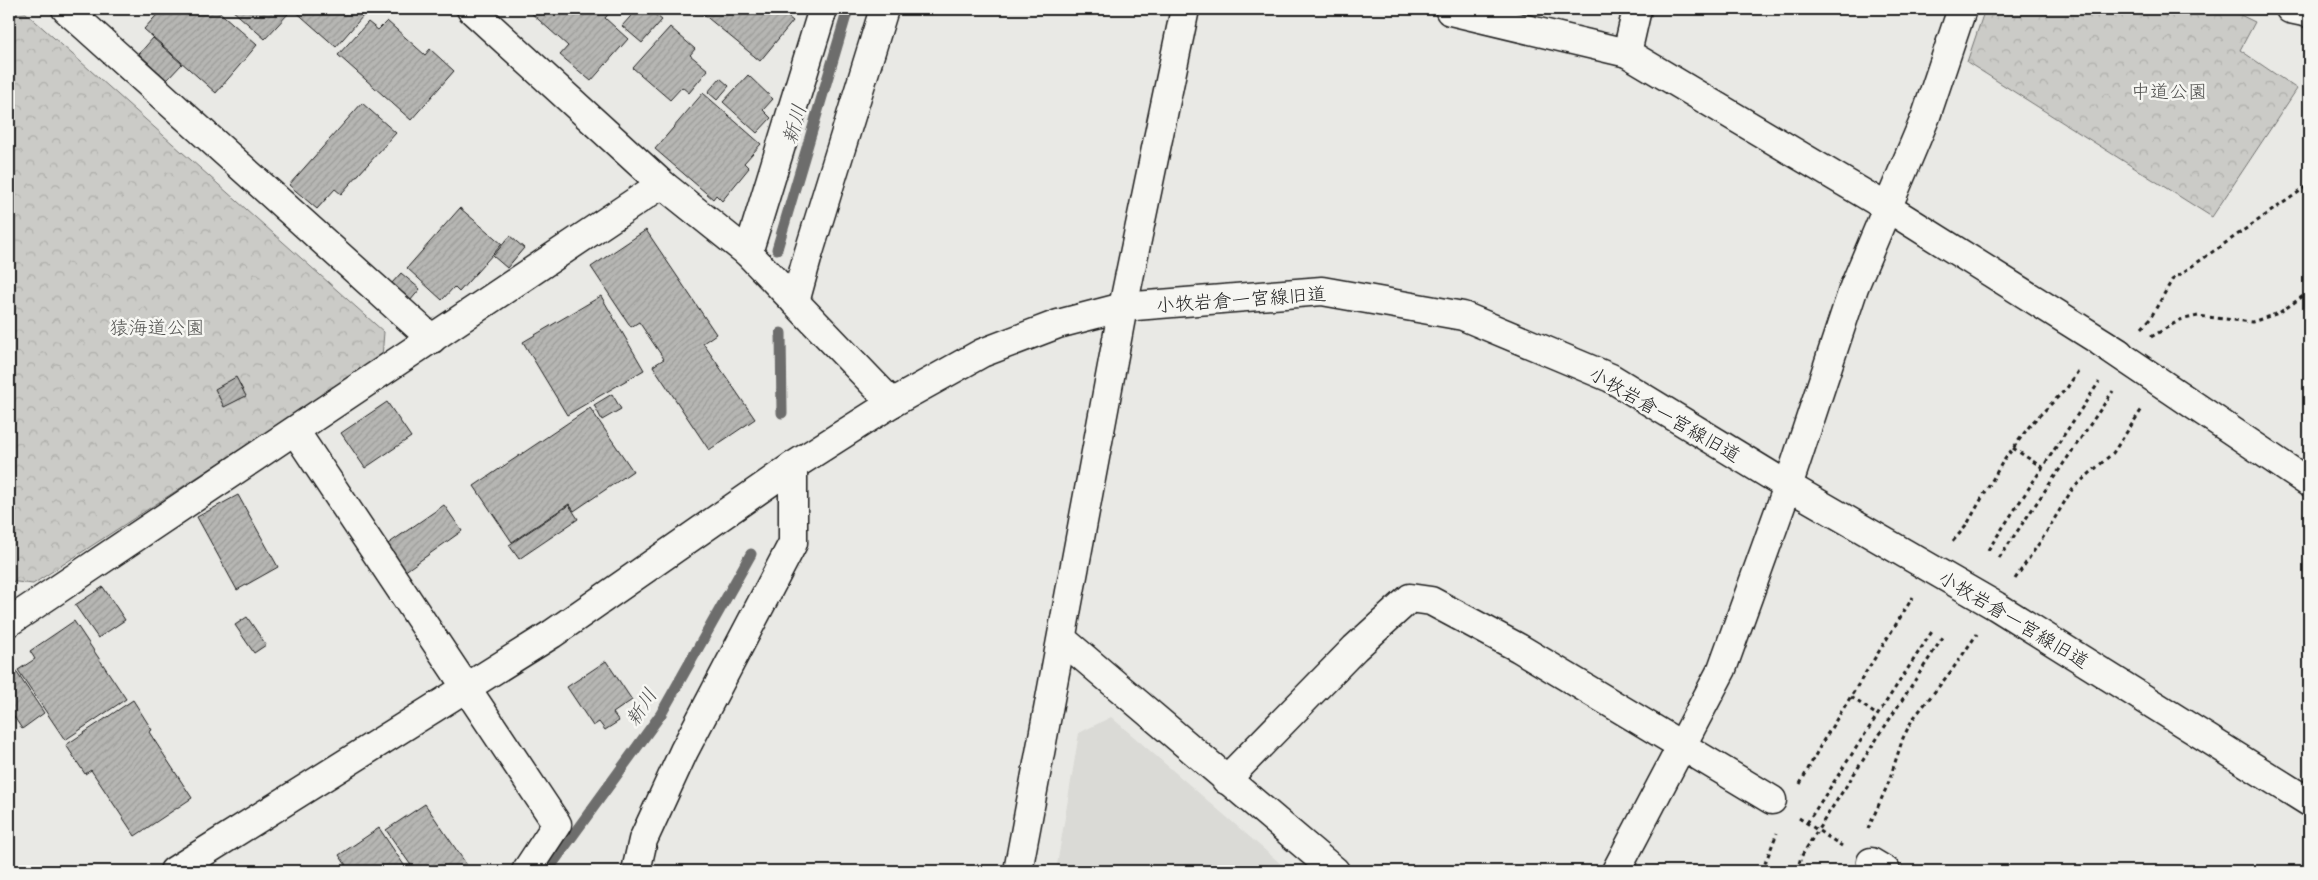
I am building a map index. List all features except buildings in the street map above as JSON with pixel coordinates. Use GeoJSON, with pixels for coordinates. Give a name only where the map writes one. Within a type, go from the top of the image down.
{"type":"FeatureCollection","features":[{"type":"Feature","properties":{"kind":"street"},"geometry":{"type":"LineString","coordinates":[[66,9],[432,339]]}},
{"type":"Feature","properties":{"kind":"street"},"geometry":{"type":"LineString","coordinates":[[471,9],[662,184],[748,253],[892,403]]}},
{"type":"Feature","properties":{"kind":"street"},"geometry":{"type":"LineString","coordinates":[[748,253],[822,9]]}},
{"type":"Feature","properties":{"kind":"street"},"geometry":{"type":"LineString","coordinates":[[796,302],[808,254],[884,9]]}},
{"type":"Feature","properties":{"kind":"street","name":"小牧岩倉一宮線旧道"},"geometry":{"type":"LineString","coordinates":[[1186,9],[1123,307],[1322,291],[1463,316],[1611,378],[1788,486],[1996,606],[2309,802]]}},
{"type":"Feature","properties":{"kind":"street"},"geometry":{"type":"LineString","coordinates":[[1450,9],[1450,11],[1627,53],[1888,208],[2126,358],[2309,482]]}},
{"type":"Feature","properties":{"kind":"street"},"geometry":{"type":"LineString","coordinates":[[1627,53],[1637,9]]}},
{"type":"Feature","properties":{"kind":"street"},"geometry":{"type":"LineString","coordinates":[[1616,871],[1722,668],[1788,486],[1854,287],[1926,116],[1962,9]]}},
{"type":"Feature","properties":{"kind":"street"},"geometry":{"type":"LineString","coordinates":[[2290,9],[2309,14]]}},
{"type":"Feature","properties":{"kind":"street"},"geometry":{"type":"LineString","coordinates":[[12,616],[295,431],[662,184]]}},
{"type":"Feature","properties":{"kind":"street"},"geometry":{"type":"LineString","coordinates":[[174,871],[552,634],[792,466],[892,403],[982,353],[1058,324],[1123,307],[1018,871]]}},
{"type":"Feature","properties":{"kind":"street"},"geometry":{"type":"LineString","coordinates":[[295,431],[465,689],[557,824],[526,871]]}},
{"type":"Feature","properties":{"kind":"street"},"geometry":{"type":"LineString","coordinates":[[636,871],[643,840],[684,751],[793,543],[792,466]]}},
{"type":"Feature","properties":{"kind":"street"},"geometry":{"type":"LineString","coordinates":[[1226,780],[1355,648],[1410,598],[1430,601],[1519,648],[1779,805]]}},
{"type":"Feature","properties":{"kind":"street"},"geometry":{"type":"LineString","coordinates":[[1062,639],[1335,871]]}},
{"type":"Feature","properties":{"kind":"path"},"geometry":{"type":"LineString","coordinates":[[1999,558],[2126,358],[2172,280],[2309,185]]}},
{"type":"Feature","properties":{"kind":"path"},"geometry":{"type":"LineString","coordinates":[[1988,550],[2043,468],[2126,358],[2153,334],[2180,320],[2198,316],[2252,322],[2280,313],[2309,292]]}},
{"type":"Feature","properties":{"kind":"path"},"geometry":{"type":"LineString","coordinates":[[2013,448],[2043,468]]}},
{"type":"Feature","properties":{"kind":"path"},"geometry":{"type":"LineString","coordinates":[[1807,823],[1933,630]]}},
{"type":"Feature","properties":{"kind":"path"},"geometry":{"type":"LineString","coordinates":[[1797,871],[1801,857],[1817,831],[1943,637]]}},
{"type":"Feature","properties":{"kind":"path"},"geometry":{"type":"LineString","coordinates":[[1851,697],[1877,716]]}},
{"type":"Feature","properties":{"kind":"path"},"geometry":{"type":"LineString","coordinates":[[1762,871],[1779,805],[1817,831],[1878,867]]}},
{"type":"Feature","properties":{"kind":"shaded area"},"geometry":{"type":"Polygon","coordinates":[[[1111,717],[1289,871],[1056,871],[1079,733],[1111,717]]]}},
{"type":"Feature","properties":{"kind":"green space","name":"中道公園"},"geometry":{"type":"Polygon","coordinates":[[[1985,9],[2228,9],[2255,22],[2240,50],[2297,89],[2212,217],[1967,62],[1985,9]]]}},
{"type":"Feature","properties":{"kind":"green space","name":"猿海道公園"},"geometry":{"type":"Polygon","coordinates":[[[26,13],[384,332],[382,357],[33,584],[9,581],[9,15],[26,13]]]}},
{"type":"Feature","properties":{"kind":"waterway","name":"新川"},"geometry":{"type":"LineString","coordinates":[[777,249],[848,9]]}},
{"type":"Feature","properties":{"kind":"waterway","name":"新川"},"geometry":{"type":"LineString","coordinates":[[781,333],[782,413]]}},
{"type":"Feature","properties":{"kind":"waterway","name":"新川"},"geometry":{"type":"LineString","coordinates":[[547,871],[661,714],[751,554]]}}]}
